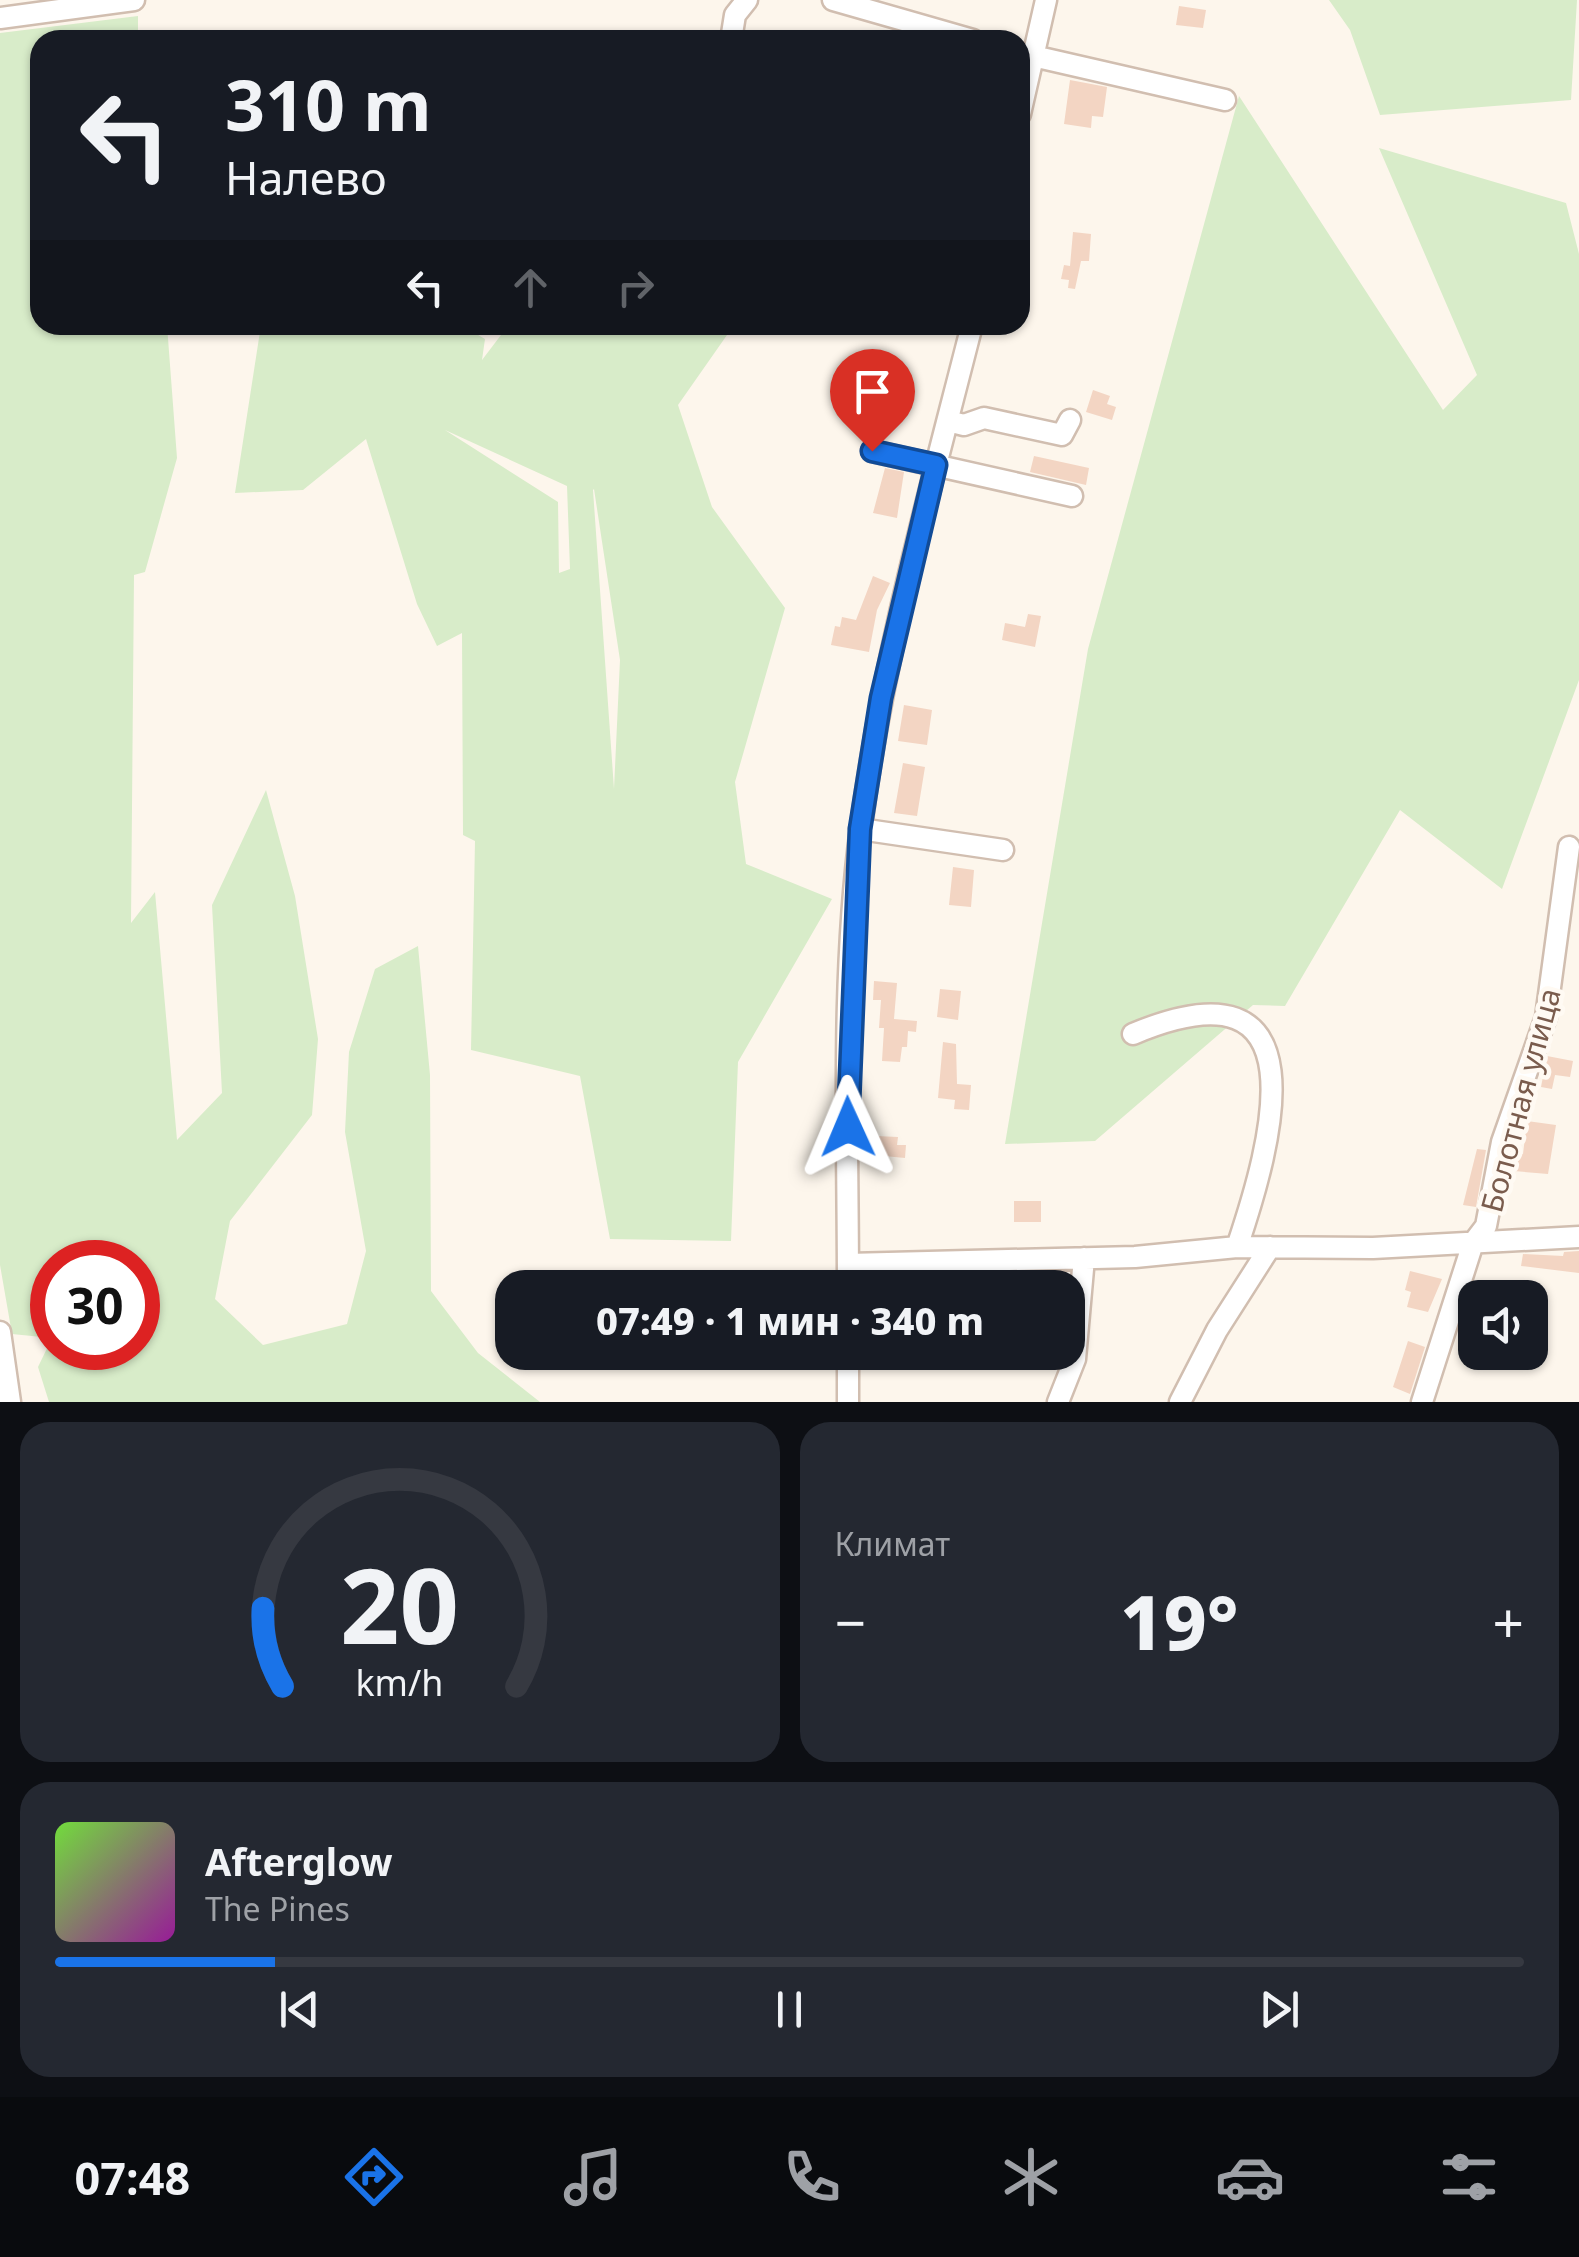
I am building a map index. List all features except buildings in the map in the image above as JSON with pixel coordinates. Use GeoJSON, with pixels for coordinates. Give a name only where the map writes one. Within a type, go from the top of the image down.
{"type":"FeatureCollection","features":[{"type":"Feature","properties":{"kind":"street"},"geometry":{"type":"LineString","coordinates":[[0,18],[134,0]]}},
{"type":"Feature","properties":{"kind":"street"},"geometry":{"type":"LineString","coordinates":[[733,30],[735,14],[747,0]]}},
{"type":"Feature","properties":{"kind":"street"},"geometry":{"type":"LineString","coordinates":[[833,0],[939,30]]}},
{"type":"Feature","properties":{"kind":"street"},"geometry":{"type":"LineString","coordinates":[[1030,44],[1046,0]]}},
{"type":"Feature","properties":{"kind":"street"},"geometry":{"type":"LineString","coordinates":[[1030,56],[1225,100]]}},
{"type":"Feature","properties":{"kind":"street"},"geometry":{"type":"LineString","coordinates":[[848,1270],[847,1061],[860,829],[881,698],[970,335]]}},
{"type":"Feature","properties":{"kind":"street"},"geometry":{"type":"LineString","coordinates":[[948,421],[964,425],[984,418],[1062,435],[1070,420]]}},
{"type":"Feature","properties":{"kind":"street"},"geometry":{"type":"LineString","coordinates":[[872,451],[1072,496]]}},
{"type":"Feature","properties":{"kind":"street"},"geometry":{"type":"LineString","coordinates":[[860,829],[1003,850]]}},
{"type":"Feature","properties":{"kind":"street","name":"Болотная улица"},"geometry":{"type":"LineString","coordinates":[[1422,1402],[1474,1243],[1486,1226],[1502,1142],[1546,1018],[1569,847]]}},
{"type":"Feature","properties":{"kind":"street"},"geometry":{"type":"LineString","coordinates":[[1133,1034],[1168,1019],[1218,1018],[1242,1022],[1256,1033],[1266,1049],[1274,1091],[1260,1179],[1238,1247]]}},
{"type":"Feature","properties":{"kind":"street"},"geometry":{"type":"LineString","coordinates":[[848,1264],[1579,1237]]}},
{"type":"Feature","properties":{"kind":"street"},"geometry":{"type":"LineString","coordinates":[[1180,1402],[1217,1330],[1270,1247]]}},
{"type":"Feature","properties":{"kind":"street"},"geometry":{"type":"LineString","coordinates":[[1058,1402],[1075,1359],[1084,1258]]}},
{"type":"Feature","properties":{"kind":"street"},"geometry":{"type":"LineString","coordinates":[[0,1332],[10,1402]]}},
{"type":"Feature","properties":{"kind":"street"},"geometry":{"type":"LineString","coordinates":[[848,1370],[848,1402]]}},
{"type":"Feature","properties":{"kind":"green space"},"geometry":{"type":"Polygon","coordinates":[[[1329,0],[1577,0],[1571,100],[1380,115],[1350,30],[1329,0]]]}},
{"type":"Feature","properties":{"kind":"green space"},"geometry":{"type":"Polygon","coordinates":[[[138,16],[138,30],[30,30],[30,335],[168,335],[177,458],[145,572],[134,575],[131,923],[155,892],[177,1140],[222,1093],[212,905],[266,790],[295,896],[318,1039],[312,1115],[230,1221],[215,1299],[263,1345],[347,1324],[366,1251],[345,1132],[349,1052],[375,969],[418,946],[430,1075],[431,1291],[478,1353],[540,1402],[49,1402],[39,1370],[160,1370],[160,1240],[30,1240],[30,1336],[12,1334],[0,1265],[0,33],[138,16]]]}},
{"type":"Feature","properties":{"kind":"green space"},"geometry":{"type":"Polygon","coordinates":[[[1239,96],[1443,410],[1477,375],[1379,148],[1566,203],[1579,254],[1579,680],[1502,889],[1400,810],[1285,1006],[1253,1005],[1095,1141],[1005,1144],[1088,649],[1239,96]]]}},
{"type":"Feature","properties":{"kind":"green space"},"geometry":{"type":"Polygon","coordinates":[[[259,335],[478,335],[485,339],[482,360],[501,335],[727,335],[678,405],[712,507],[785,608],[735,782],[746,864],[832,899],[738,1062],[731,1241],[610,1239],[580,1076],[471,1050],[475,841],[463,835],[462,633],[437,646],[417,604],[366,439],[303,490],[235,493],[259,335]],[[445,430],[558,502],[559,573],[570,569],[567,486],[445,430]],[[594,489],[614,789],[620,660],[594,489]]]}},
{"type":"Feature","properties":{"kind":"route"},"geometry":{"type":"LineString","coordinates":[[848,1127],[847,1061],[860,829],[881,698],[936,465],[872,451]]}}]}
